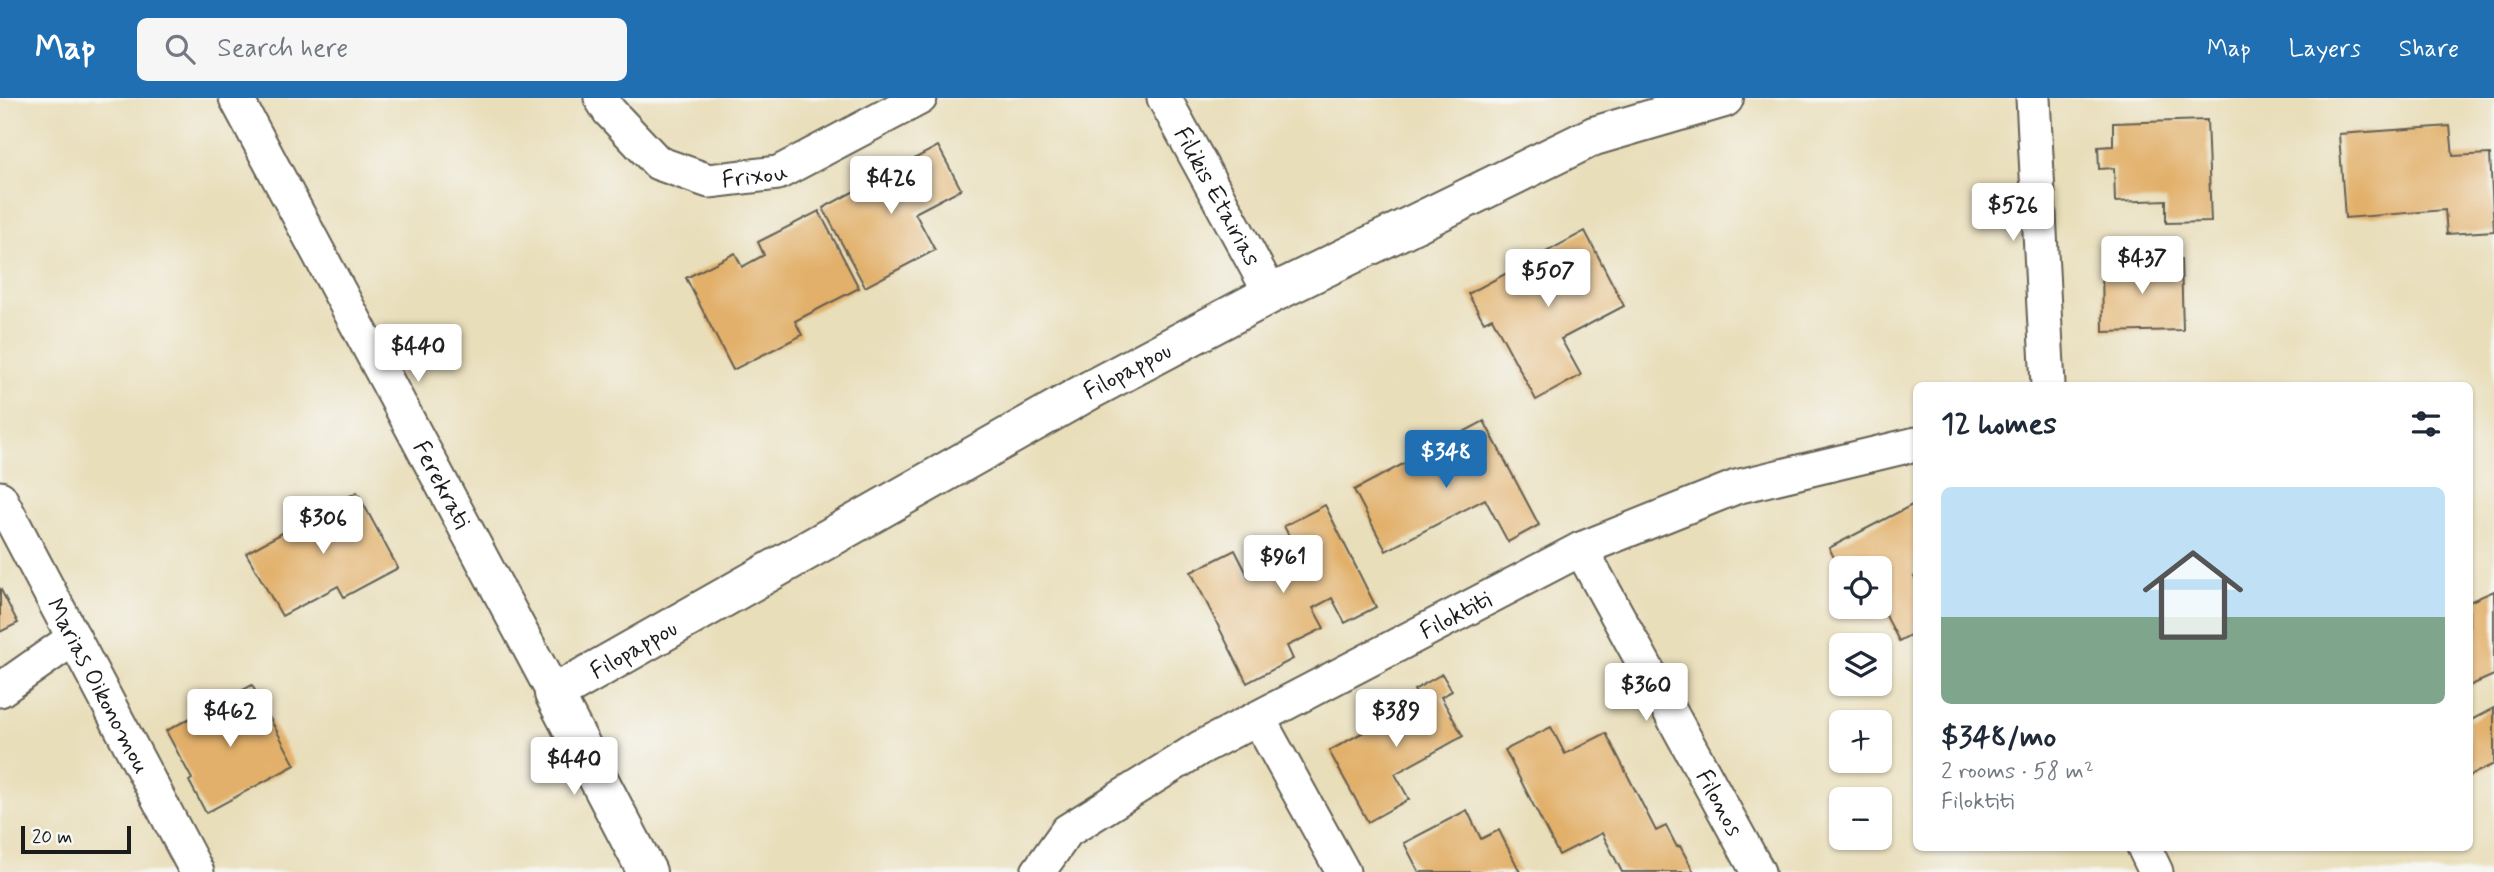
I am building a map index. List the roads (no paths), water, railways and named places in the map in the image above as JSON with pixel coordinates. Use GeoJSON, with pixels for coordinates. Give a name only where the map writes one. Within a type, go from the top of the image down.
{"type":"FeatureCollection","features":[{"type":"Feature","properties":{"kind":"street","name":"Ferekrati"},"geometry":{"type":"LineString","coordinates":[[236,98],[646,872]]}},
{"type":"Feature","properties":{"kind":"street","name":"Frixou"},"geometry":{"type":"LineString","coordinates":[[601,98],[609,111],[658,163],[709,181],[778,173],[920,98]]}},
{"type":"Feature","properties":{"kind":"street","name":"Filikis Etairias"},"geometry":{"type":"LineString","coordinates":[[1164,98],[1271,294]]}},
{"type":"Feature","properties":{"kind":"street","name":"Filopappou"},"geometry":{"type":"LineString","coordinates":[[554,694],[1092,389],[1271,294],[1594,136],[1724,98]]}},
{"type":"Feature","properties":{"kind":"street"},"geometry":{"type":"LineString","coordinates":[[2033,98],[2048,382]]}},
{"type":"Feature","properties":{"kind":"street","name":"Filoktiti"},"geometry":{"type":"LineString","coordinates":[[1038,872],[1067,831],[1200,748],[1581,549],[1736,486],[1913,445]]}},
{"type":"Feature","properties":{"kind":"street","name":"Marias Oikonomou"},"geometry":{"type":"LineString","coordinates":[[0,498],[197,872]]}},
{"type":"Feature","properties":{"kind":"street","name":"Filonos"},"geometry":{"type":"LineString","coordinates":[[1581,549],[1758,872]]}},
{"type":"Feature","properties":{"kind":"street"},"geometry":{"type":"LineString","coordinates":[[0,690],[74,638]]}},
{"type":"Feature","properties":{"kind":"street"},"geometry":{"type":"LineString","coordinates":[[1258,718],[1343,872]]}},
{"type":"Feature","properties":{"kind":"street"},"geometry":{"type":"LineString","coordinates":[[2146,851],[2156,872]]}}]}
